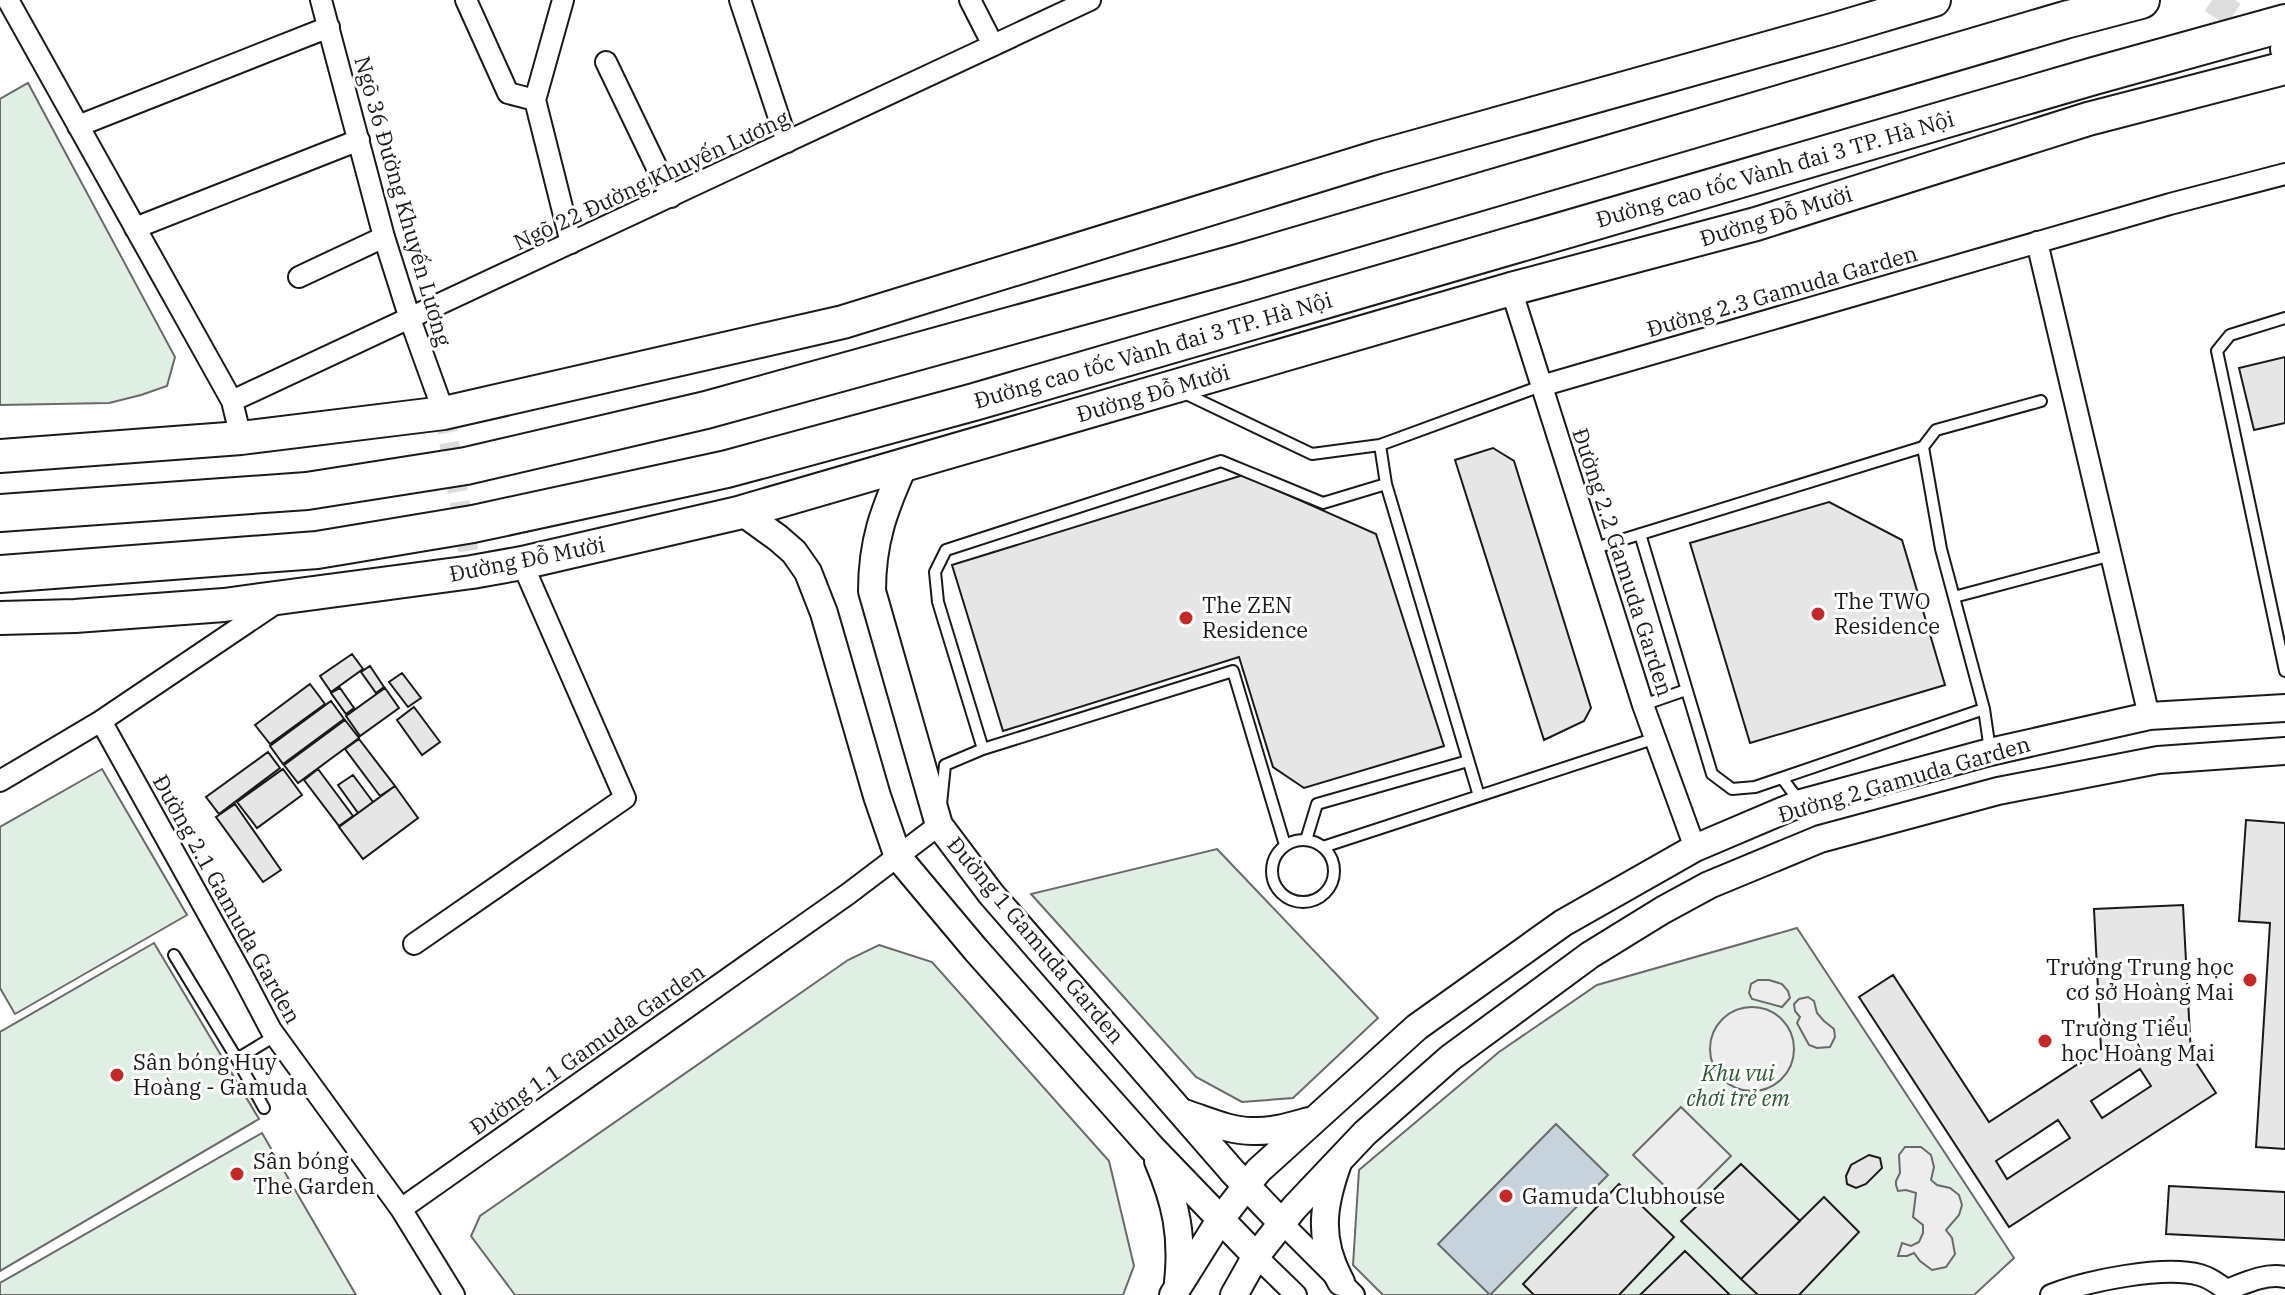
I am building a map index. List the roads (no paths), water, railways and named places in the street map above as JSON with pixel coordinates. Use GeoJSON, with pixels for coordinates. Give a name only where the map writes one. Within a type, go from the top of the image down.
{"type":"FeatureCollection","features":[{"type":"Feature","properties":{"kind":"highway"},"geometry":{"type":"LineString","coordinates":[[0,513],[307,491],[466,466],[691,413],[1238,263],[2141,0]]}},
{"type":"Feature","properties":{"kind":"highway","name":"Đường cao tốc Vành đai 3 TP. Hà Nội"},"geometry":{"type":"LineString","coordinates":[[0,574],[317,550],[473,524],[727,469],[974,402],[2285,23]]}},
{"type":"Feature","properties":{"kind":"main road"},"geometry":{"type":"LineString","coordinates":[[0,456],[241,438],[444,413],[843,322],[1378,157],[1934,0]]}},
{"type":"Feature","properties":{"kind":"main road","name":"Đường Đỗ Mười"},"geometry":{"type":"LineString","coordinates":[[0,618],[224,605],[472,572],[742,512],[1511,289],[1756,224],[2088,119],[2285,68]]}},
{"type":"Feature","properties":{"kind":"street","name":"Ngõ 36 Đường Khuyến Lương"},"geometry":{"type":"LineString","coordinates":[[321,0],[384,237],[444,413]]}},
{"type":"Feature","properties":{"kind":"street"},"geometry":{"type":"LineString","coordinates":[[466,0],[508,93],[535,100]]}},
{"type":"Feature","properties":{"kind":"street"},"geometry":{"type":"LineString","coordinates":[[563,0],[535,100],[571,243]]}},
{"type":"Feature","properties":{"kind":"street"},"geometry":{"type":"LineString","coordinates":[[740,0],[787,142]]}},
{"type":"Feature","properties":{"kind":"street"},"geometry":{"type":"LineString","coordinates":[[970,0],[993,45]]}},
{"type":"Feature","properties":{"kind":"street","name":"Ngõ 22 Đường Khuyến Lương"},"geometry":{"type":"LineString","coordinates":[[232,401],[993,45],[1049,9],[1090,0]]}},
{"type":"Feature","properties":{"kind":"street"},"geometry":{"type":"LineString","coordinates":[[8,13],[78,126],[232,401],[241,438]]}},
{"type":"Feature","properties":{"kind":"street"},"geometry":{"type":"LineString","coordinates":[[78,126],[329,27]]}},
{"type":"Feature","properties":{"kind":"street"},"geometry":{"type":"LineString","coordinates":[[606,62],[671,197]]}},
{"type":"Feature","properties":{"kind":"street"},"geometry":{"type":"LineString","coordinates":[[135,228],[359,140]]}},
{"type":"Feature","properties":{"kind":"street","name":"Đường 2.3 Gamuda Garden"},"geometry":{"type":"LineString","coordinates":[[1541,386],[2170,204],[2285,174]]}},
{"type":"Feature","properties":{"kind":"street"},"geometry":{"type":"LineString","coordinates":[[299,277],[384,237]]}},
{"type":"Feature","properties":{"kind":"street"},"geometry":{"type":"LineString","coordinates":[[2037,242],[2149,716]]}},
{"type":"Feature","properties":{"kind":"street","name":"Đường 2.2 Gamuda Garden"},"geometry":{"type":"LineString","coordinates":[[1511,289],[1643,705],[1695,848]]}},
{"type":"Feature","properties":{"kind":"street","name":"Đường 1 Gamuda Garden"},"geometry":{"type":"LineString","coordinates":[[904,465],[876,540],[872,591],[939,825],[991,894],[1246,1186],[1348,1289]]}},
{"type":"Feature","properties":{"kind":"street"},"geometry":{"type":"LineString","coordinates":[[742,512],[794,552],[808,572],[824,613],[898,857],[1151,1147],[1296,1295]]}},
{"type":"Feature","properties":{"kind":"street"},"geometry":{"type":"LineString","coordinates":[[414,944],[625,798],[522,563]]}},
{"type":"Feature","properties":{"kind":"street"},"geometry":{"type":"LineString","coordinates":[[0,781],[101,721],[285,597]]}},
{"type":"Feature","properties":{"kind":"street","name":"Đường 2 Gamuda Garden"},"geometry":{"type":"LineString","coordinates":[[1175,1292],[1220,1220],[1258,1171],[1417,1027],[1563,923],[1695,848],[1801,803],[1990,752],[2149,716],[2285,708]]}},
{"type":"Feature","properties":{"kind":"street","name":"Đường 2.1 Gamuda Garden"},"geometry":{"type":"LineString","coordinates":[[101,721],[275,1036],[401,1209],[454,1295]]}},
{"type":"Feature","properties":{"kind":"street","name":"Đường 2 Gamuda Garden"},"geometry":{"type":"LineString","coordinates":[[1234,1295],[1256,1256],[1281,1222],[1340,1158],[1450,1058],[1590,955],[1709,885],[1820,839],[1998,791],[2158,760],[2285,751]]}},
{"type":"Feature","properties":{"kind":"street","name":"Đường 1.1 Gamuda Garden"},"geometry":{"type":"LineString","coordinates":[[401,1209],[801,927],[939,825]]}},
{"type":"Feature","properties":{"kind":"street"},"geometry":{"type":"LineString","coordinates":[[1695,848],[1709,885]]}},
{"type":"Feature","properties":{"kind":"street"},"geometry":{"type":"LineString","coordinates":[[1182,1112],[1222,1126],[1251,1131],[1273,1130],[1313,1120]]}},
{"type":"Feature","properties":{"kind":"street"},"geometry":{"type":"LineString","coordinates":[[1151,1147],[1172,1199],[1181,1242],[1175,1292]]}},
{"type":"Feature","properties":{"kind":"street"},"geometry":{"type":"LineString","coordinates":[[1340,1158],[1330,1184],[1326,1244],[1330,1262],[1348,1289]]}},
{"type":"Feature","properties":{"kind":"street"},"geometry":{"type":"LineString","coordinates":[[2051,1295],[2072,1287],[2159,1272],[2200,1275],[2229,1293],[2252,1280],[2277,1275],[2285,1277]]}},
{"type":"Feature","properties":{"kind":"lane"},"geometry":{"type":"LineString","coordinates":[[2285,318],[2230,335],[2217,351],[2285,671]]}},
{"type":"Feature","properties":{"kind":"lane"},"geometry":{"type":"LineString","coordinates":[[1173,387],[1312,454],[1380,445],[1541,386]]}},
{"type":"Feature","properties":{"kind":"lane"},"geometry":{"type":"LineString","coordinates":[[1592,549],[1923,447],[1936,430],[2041,401]]}},
{"type":"Feature","properties":{"kind":"lane"},"geometry":{"type":"LineString","coordinates":[[1380,445],[1386,484],[1479,796]]}},
{"type":"Feature","properties":{"kind":"lane"},"geometry":{"type":"LineString","coordinates":[[1923,447],[1941,549],[1984,709],[1990,752]]}},
{"type":"Feature","properties":{"kind":"lane"},"geometry":{"type":"LineString","coordinates":[[983,749],[938,602],[935,572],[946,550],[1221,461],[1323,503],[1386,484]]}},
{"type":"Feature","properties":{"kind":"lane"},"geometry":{"type":"LineString","coordinates":[[1640,534],[1712,774],[1732,789],[1755,787],[1984,709]]}},
{"type":"Feature","properties":{"kind":"lane"},"geometry":{"type":"LineString","coordinates":[[1954,597],[2112,555]]}},
{"type":"Feature","properties":{"kind":"lane"},"geometry":{"type":"LineString","coordinates":[[939,825],[945,765],[983,749],[1233,671],[1285,845]]}},
{"type":"Feature","properties":{"kind":"lane"},"geometry":{"type":"LineString","coordinates":[[1643,705],[1686,690]]}},
{"type":"Feature","properties":{"kind":"lane"},"geometry":{"type":"LineString","coordinates":[[1323,847],[1656,738]]}},
{"type":"Feature","properties":{"kind":"lane"},"geometry":{"type":"LineString","coordinates":[[1306,840],[1317,804],[1468,761]]}},
{"type":"Feature","properties":{"kind":"lane"},"geometry":{"type":"LineString","coordinates":[[1782,778],[1801,803]]}},
{"type":"Feature","properties":{"kind":"lane"},"geometry":{"type":"LineString","coordinates":[[1306,840],[1323,847],[1331,856],[1335,868],[1334,880],[1320,899],[1296,903],[1276,889],[1272,865],[1285,845],[1306,840]]}},
{"type":"Feature","properties":{"kind":"lane"},"geometry":{"type":"LineString","coordinates":[[174,955],[264,1108]]}},
{"type":"Feature","properties":{"kind":"lane"},"geometry":{"type":"LineString","coordinates":[[237,1059],[275,1036]]}},
{"type":"Feature","properties":{"kind":"tunnel"},"geometry":{"type":"LineString","coordinates":[[2212,0],[2265,36]]}},
{"type":"Feature","properties":{"kind":"tunnel"},"geometry":{"type":"LineString","coordinates":[[444,413],[472,572]]}},
{"type":"Feature","properties":{"kind":"place","name":"The TWO Residence"},"geometry":{"type":"Point","coordinates":[1818,614]}},
{"type":"Feature","properties":{"kind":"place","name":"The ZEN Residence"},"geometry":{"type":"Point","coordinates":[1186,618]}},
{"type":"Feature","properties":{"kind":"place","name":"Trường Trung học cơ sở Hoàng Mai"},"geometry":{"type":"Point","coordinates":[2250,980]}},
{"type":"Feature","properties":{"kind":"place","name":"Trường Tiểu học Hoàng Mai"},"geometry":{"type":"Point","coordinates":[2045,1041]}},
{"type":"Feature","properties":{"kind":"place","name":"Sân bóng Huy Hoàng - Gamuda"},"geometry":{"type":"Point","coordinates":[117,1075]}},
{"type":"Feature","properties":{"kind":"place","name":"Sân bóng The Garden"},"geometry":{"type":"Point","coordinates":[237,1174]}},
{"type":"Feature","properties":{"kind":"place","name":"Gamuda Clubhouse"},"geometry":{"type":"Point","coordinates":[1506,1196]}},
{"type":"Feature","properties":{"kind":"park label","name":"Khu vui chơi trẻ em"},"geometry":{"type":"Point","coordinates":[1738,1086]}}]}
